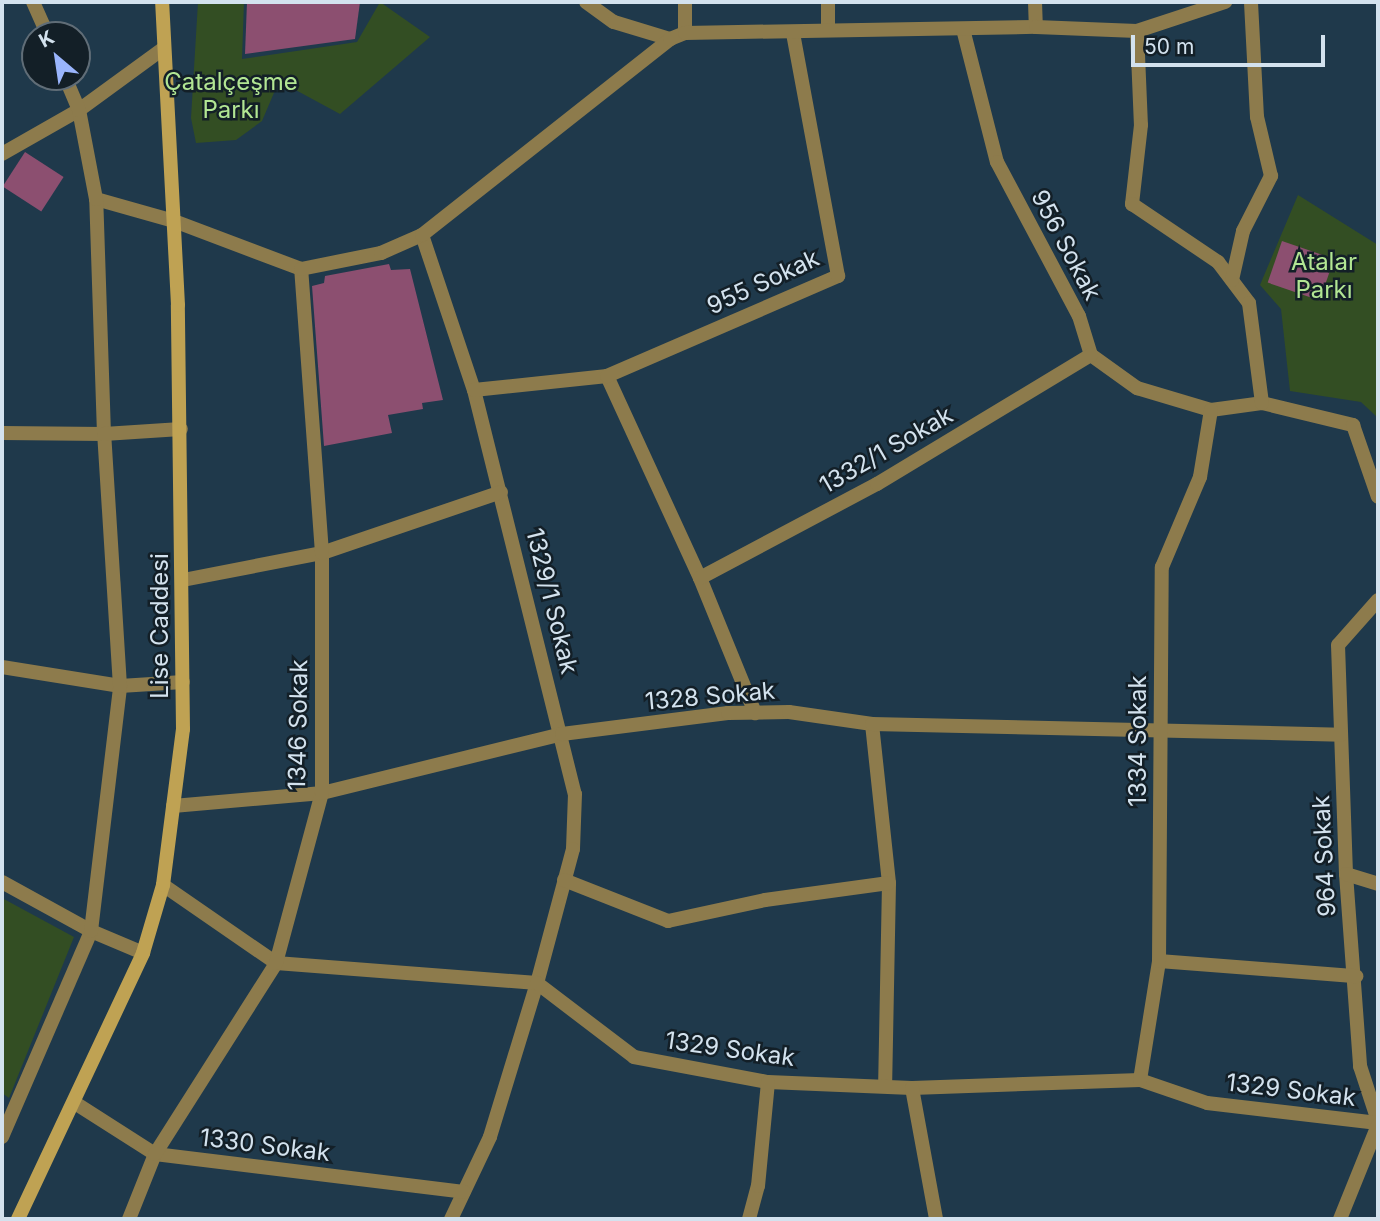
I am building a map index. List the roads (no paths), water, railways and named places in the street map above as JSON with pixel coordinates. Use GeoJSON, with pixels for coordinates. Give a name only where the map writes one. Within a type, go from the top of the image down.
{"type":"FeatureCollection","features":[{"type":"Feature","properties":{"kind":"main road","name":"Lise Caddesi"},"geometry":{"type":"LineString","coordinates":[[18,1219],[75,1103],[143,953],[163,884],[183,729],[181,429],[174,220],[162,2]]}},
{"type":"Feature","properties":{"kind":"street"},"geometry":{"type":"LineString","coordinates":[[33,2],[42,21]]}},
{"type":"Feature","properties":{"kind":"street"},"geometry":{"type":"LineString","coordinates":[[586,2],[614,22],[670,39]]}},
{"type":"Feature","properties":{"kind":"street"},"geometry":{"type":"LineString","coordinates":[[685,2],[685,33]]}},
{"type":"Feature","properties":{"kind":"street"},"geometry":{"type":"LineString","coordinates":[[828,2],[828,30]]}},
{"type":"Feature","properties":{"kind":"street"},"geometry":{"type":"LineString","coordinates":[[1035,2],[1036,27]]}},
{"type":"Feature","properties":{"kind":"street"},"geometry":{"type":"LineString","coordinates":[[96,199],[174,220],[301,269],[381,253],[422,235],[670,39],[685,33],[1036,27],[1138,31],[1225,2]]}},
{"type":"Feature","properties":{"kind":"street"},"geometry":{"type":"LineString","coordinates":[[1232,280],[1243,231],[1271,176],[1257,117],[1251,2]]}},
{"type":"Feature","properties":{"kind":"street","name":"956 Sokak"},"geometry":{"type":"LineString","coordinates":[[963,29],[997,162],[1079,316],[1091,355]]}},
{"type":"Feature","properties":{"kind":"street"},"geometry":{"type":"LineString","coordinates":[[1138,31],[1141,125],[1132,204],[1218,262],[1248,303],[1262,403]]}},
{"type":"Feature","properties":{"kind":"street","name":"955 Sokak"},"geometry":{"type":"LineString","coordinates":[[474,390],[607,376],[838,276],[793,33]]}},
{"type":"Feature","properties":{"kind":"street"},"geometry":{"type":"LineString","coordinates":[[2,154],[79,110],[164,48]]}},
{"type":"Feature","properties":{"kind":"street"},"geometry":{"type":"LineString","coordinates":[[2,1137],[91,931],[120,686],[104,435],[96,199],[79,110],[71,91]]}},
{"type":"Feature","properties":{"kind":"street","name":"1329/1 Sokak"},"geometry":{"type":"LineString","coordinates":[[422,235],[474,390],[575,794],[572,849],[537,984],[490,1137],[451,1219]]}},
{"type":"Feature","properties":{"kind":"street","name":"1346 Sokak"},"geometry":{"type":"LineString","coordinates":[[128,1219],[155,1154],[276,963],[323,793],[322,553],[301,269]]}},
{"type":"Feature","properties":{"kind":"street"},"geometry":{"type":"LineString","coordinates":[[1091,355],[1137,388],[1211,410],[1262,403],[1353,425],[1378,497]]}},
{"type":"Feature","properties":{"kind":"street","name":"1332/1 Sokak"},"geometry":{"type":"LineString","coordinates":[[700,578],[877,484],[1091,355]]}},
{"type":"Feature","properties":{"kind":"street"},"geometry":{"type":"LineString","coordinates":[[607,376],[700,578],[755,713]]}},
{"type":"Feature","properties":{"kind":"street","name":"1334 Sokak"},"geometry":{"type":"LineString","coordinates":[[1140,1080],[1159,961],[1162,567],[1200,477],[1211,410]]}},
{"type":"Feature","properties":{"kind":"street"},"geometry":{"type":"LineString","coordinates":[[2,433],[104,435],[181,429]]}},
{"type":"Feature","properties":{"kind":"street"},"geometry":{"type":"LineString","coordinates":[[183,580],[322,553],[500,492]]}},
{"type":"Feature","properties":{"kind":"street","name":"964 Sokak"},"geometry":{"type":"LineString","coordinates":[[1378,600],[1338,645],[1346,874],[1356,976],[1360,1066],[1378,1123]]}},
{"type":"Feature","properties":{"kind":"street"},"geometry":{"type":"LineString","coordinates":[[2,667],[120,686],[183,682]]}},
{"type":"Feature","properties":{"kind":"street","name":"1328 Sokak"},"geometry":{"type":"LineString","coordinates":[[173,806],[323,793],[562,734],[755,713],[872,724],[1341,735]]}},
{"type":"Feature","properties":{"kind":"street"},"geometry":{"type":"LineString","coordinates":[[872,724],[889,883],[885,1085]]}},
{"type":"Feature","properties":{"kind":"street"},"geometry":{"type":"LineString","coordinates":[[1346,874],[1378,884]]}},
{"type":"Feature","properties":{"kind":"street"},"geometry":{"type":"LineString","coordinates":[[564,880],[668,921],[765,900],[889,883]]}},
{"type":"Feature","properties":{"kind":"street"},"geometry":{"type":"LineString","coordinates":[[2,883],[91,931],[143,953]]}},
{"type":"Feature","properties":{"kind":"street"},"geometry":{"type":"LineString","coordinates":[[163,884],[276,963],[537,984]]}},
{"type":"Feature","properties":{"kind":"street"},"geometry":{"type":"LineString","coordinates":[[1159,961],[1356,976]]}},
{"type":"Feature","properties":{"kind":"street","name":"1329 Sokak"},"geometry":{"type":"LineString","coordinates":[[537,984],[634,1057],[768,1082],[912,1088],[1140,1080],[1207,1103],[1378,1123]]}},
{"type":"Feature","properties":{"kind":"street"},"geometry":{"type":"LineString","coordinates":[[749,1219],[758,1186],[768,1082]]}},
{"type":"Feature","properties":{"kind":"street"},"geometry":{"type":"LineString","coordinates":[[912,1088],[936,1219]]}},
{"type":"Feature","properties":{"kind":"street","name":"1330 Sokak"},"geometry":{"type":"LineString","coordinates":[[75,1103],[155,1154],[464,1192]]}},
{"type":"Feature","properties":{"kind":"street"},"geometry":{"type":"LineString","coordinates":[[1340,1219],[1378,1123]]}},
{"type":"Feature","properties":{"kind":"park label","name":"Çatalçeşme Parkı"},"geometry":{"type":"Point","coordinates":[231,96]}},
{"type":"Feature","properties":{"kind":"park label","name":"Atalar Parkı"},"geometry":{"type":"Point","coordinates":[1324,276]}}]}
